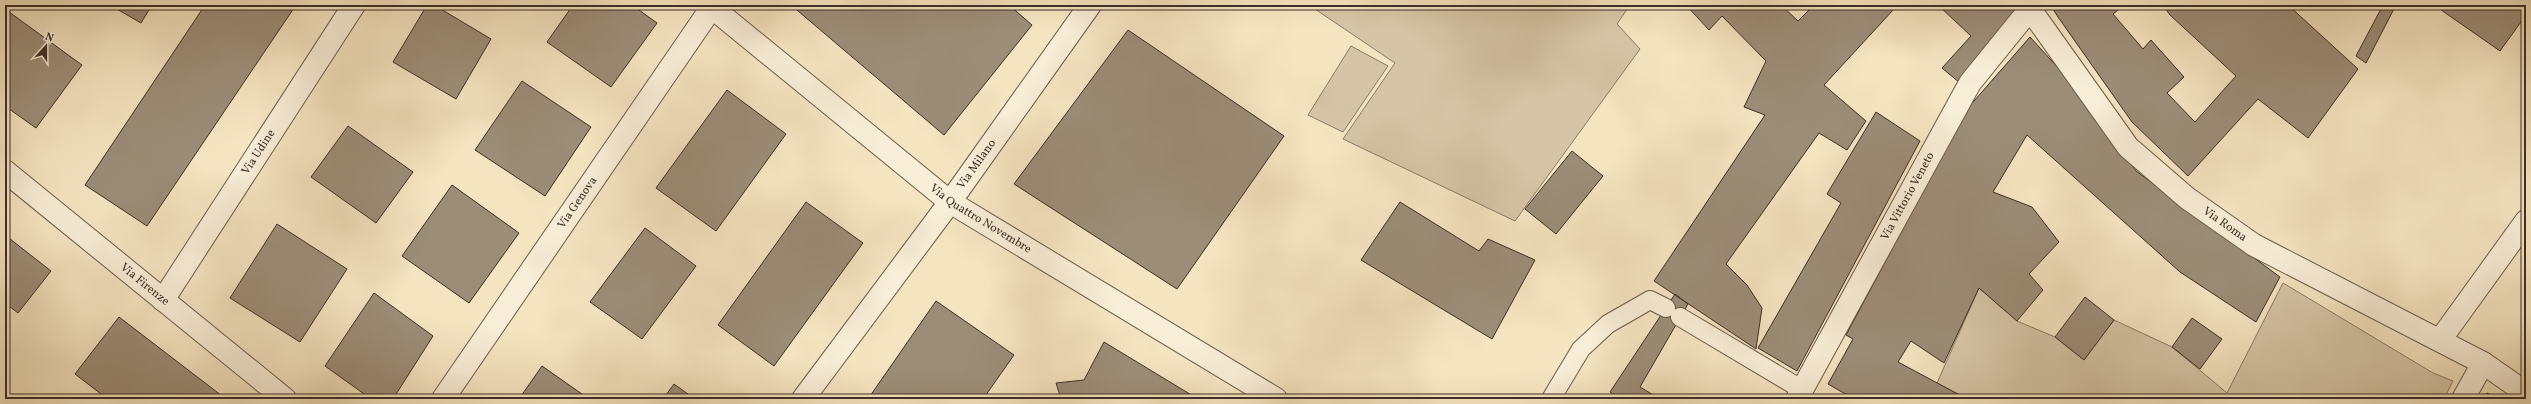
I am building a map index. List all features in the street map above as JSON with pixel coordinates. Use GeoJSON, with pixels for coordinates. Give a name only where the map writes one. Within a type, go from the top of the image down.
{"type":"FeatureCollection","features":[{"type":"Feature","properties":{"kind":"street","name":"Via Udine"},"geometry":{"type":"LineString","coordinates":[[163,300],[354,5]]}},
{"type":"Feature","properties":{"kind":"street","name":"Via Milano"},"geometry":{"type":"LineString","coordinates":[[803,399],[950,202],[1090,5]]}},
{"type":"Feature","properties":{"kind":"street","name":"Via Quattro Novembre"},"geometry":{"type":"LineString","coordinates":[[710,6],[950,202],[1276,399]]}},
{"type":"Feature","properties":{"kind":"street","name":"Via Genova"},"geometry":{"type":"LineString","coordinates":[[443,399],[710,6]]}},
{"type":"Feature","properties":{"kind":"street","name":"Via Roma"},"geometry":{"type":"LineString","coordinates":[[2032,7],[2128,147],[2188,198],[2254,245],[2483,363],[2526,392]]}},
{"type":"Feature","properties":{"kind":"street","name":"Via Vittorio Veneto"},"geometry":{"type":"LineString","coordinates":[[1799,394],[1970,83],[2032,7]]}},
{"type":"Feature","properties":{"kind":"street","name":"Via Firenze"},"geometry":{"type":"LineString","coordinates":[[5,171],[285,399]]}},
{"type":"Feature","properties":{"kind":"street"},"geometry":{"type":"LineString","coordinates":[[2440,340],[2526,221]]}},
{"type":"Feature","properties":{"kind":"street"},"geometry":{"type":"LineString","coordinates":[[2463,399],[2483,363]]}},
{"type":"Feature","properties":{"kind":"lane"},"geometry":{"type":"LineString","coordinates":[[1551,399],[1581,349],[1608,324],[1650,300],[1673,313],[1799,394]]}},
{"type":"Feature","properties":{"kind":"shaded area"},"geometry":{"type":"Polygon","coordinates":[[[1309,5],[1630,5],[1617,24],[1640,49],[1515,221],[1343,139],[1395,63],[1309,5]]]}},
{"type":"Feature","properties":{"kind":"shaded area"},"geometry":{"type":"Polygon","coordinates":[[[1351,46],[1388,66],[1343,132],[1308,115],[1351,46]]]}},
{"type":"Feature","properties":{"kind":"shaded area"},"geometry":{"type":"Polygon","coordinates":[[[2283,283],[2433,373],[2453,381],[2444,399],[1967,399],[1937,383],[1979,288],[2017,321],[2055,337],[2084,360],[2114,320],[2172,347],[2227,393],[2283,283]]]}},
{"type":"Feature","properties":{"kind":"building"},"geometry":{"type":"Polygon","coordinates":[[[110,5],[152,5],[141,23],[110,5]]]}},
{"type":"Feature","properties":{"kind":"building"},"geometry":{"type":"Polygon","coordinates":[[[205,5],[296,5],[147,226],[85,185],[205,5]]]}},
{"type":"Feature","properties":{"kind":"building"},"geometry":{"type":"Polygon","coordinates":[[[427,5],[434,5],[491,39],[456,99],[393,62],[427,5]]]}},
{"type":"Feature","properties":{"kind":"building"},"geometry":{"type":"Polygon","coordinates":[[[573,5],[632,5],[657,23],[611,87],[547,42],[573,5]]]}},
{"type":"Feature","properties":{"kind":"building"},"geometry":{"type":"Polygon","coordinates":[[[791,5],[918,5],[925,10],[929,5],[1009,5],[1032,25],[944,135],[791,5]]]}},
{"type":"Feature","properties":{"kind":"building"},"geometry":{"type":"Polygon","coordinates":[[[1686,5],[1781,5],[1798,21],[1814,5],[1890,5],[1894,9],[1824,85],[1866,121],[1847,150],[1819,133],[1726,264],[1747,285],[1762,308],[1756,349],[1654,281],[1765,115],[1744,107],[1766,61],[1722,16],[1709,30],[1686,5]]]}},
{"type":"Feature","properties":{"kind":"building"},"geometry":{"type":"Polygon","coordinates":[[[1938,5],[2022,5],[1960,83],[1942,68],[1971,36],[1938,5]]]}},
{"type":"Feature","properties":{"kind":"building"},"geometry":{"type":"Polygon","coordinates":[[[2058,5],[2124,5],[2113,14],[2143,49],[2151,40],[2184,77],[2167,93],[2195,122],[2236,76],[2170,15],[2163,5],[2288,5],[2358,69],[2308,138],[2258,99],[2188,176],[2132,122],[2058,17],[2053,9],[2058,5]]]}},
{"type":"Feature","properties":{"kind":"building"},"geometry":{"type":"Polygon","coordinates":[[[2383,5],[2396,5],[2366,63],[2356,56],[2383,5]]]}},
{"type":"Feature","properties":{"kind":"building"},"geometry":{"type":"Polygon","coordinates":[[[2434,5],[2526,5],[2526,15],[2500,51],[2434,5]]]}},
{"type":"Feature","properties":{"kind":"building"},"geometry":{"type":"Polygon","coordinates":[[[5,9],[82,65],[36,128],[5,106],[5,9]]]}},
{"type":"Feature","properties":{"kind":"building"},"geometry":{"type":"Polygon","coordinates":[[[1128,30],[1284,136],[1177,289],[1014,184],[1128,30]]]}},
{"type":"Feature","properties":{"kind":"building"},"geometry":{"type":"Polygon","coordinates":[[[2030,37],[2070,81],[2136,171],[2280,277],[2256,322],[2180,272],[2027,135],[1993,192],[2032,207],[2059,242],[2029,274],[2043,290],[2017,321],[1979,288],[1944,363],[1911,341],[1898,362],[1967,399],[1854,399],[1828,384],[1853,339],[1846,335],[1967,109],[2030,37]]]}},
{"type":"Feature","properties":{"kind":"building"},"geometry":{"type":"Polygon","coordinates":[[[522,81],[591,127],[545,196],[475,150],[522,81]]]}},
{"type":"Feature","properties":{"kind":"building"},"geometry":{"type":"Polygon","coordinates":[[[727,90],[786,134],[716,231],[656,188],[727,90]]]}},
{"type":"Feature","properties":{"kind":"building"},"geometry":{"type":"Polygon","coordinates":[[[1876,112],[1920,141],[1797,371],[1758,348],[1841,203],[1827,194],[1876,112]]]}},
{"type":"Feature","properties":{"kind":"building"},"geometry":{"type":"Polygon","coordinates":[[[348,126],[413,172],[376,223],[311,177],[348,126]]]}},
{"type":"Feature","properties":{"kind":"building"},"geometry":{"type":"Polygon","coordinates":[[[1572,151],[1603,176],[1556,234],[1525,209],[1572,151]]]}},
{"type":"Feature","properties":{"kind":"building"},"geometry":{"type":"Polygon","coordinates":[[[452,185],[519,233],[469,303],[402,256],[452,185]]]}},
{"type":"Feature","properties":{"kind":"building"},"geometry":{"type":"Polygon","coordinates":[[[806,202],[863,243],[774,366],[718,325],[806,202]]]}},
{"type":"Feature","properties":{"kind":"building"},"geometry":{"type":"Polygon","coordinates":[[[1400,202],[1479,251],[1488,239],[1535,260],[1492,339],[1361,260],[1400,202]]]}},
{"type":"Feature","properties":{"kind":"building"},"geometry":{"type":"Polygon","coordinates":[[[277,224],[347,269],[300,342],[230,298],[277,224]]]}},
{"type":"Feature","properties":{"kind":"building"},"geometry":{"type":"Polygon","coordinates":[[[645,228],[696,266],[642,339],[590,302],[645,228]]]}},
{"type":"Feature","properties":{"kind":"building"},"geometry":{"type":"Polygon","coordinates":[[[5,235],[51,271],[18,313],[5,303],[5,235]]]}},
{"type":"Feature","properties":{"kind":"building"},"geometry":{"type":"Polygon","coordinates":[[[374,293],[433,336],[393,399],[371,399],[325,366],[374,293]]]}},
{"type":"Feature","properties":{"kind":"building"},"geometry":{"type":"Polygon","coordinates":[[[1675,294],[1688,304],[1640,387],[1660,399],[1619,399],[1610,392],[1675,294]]]}},
{"type":"Feature","properties":{"kind":"building"},"geometry":{"type":"Polygon","coordinates":[[[2085,297],[2114,320],[2084,360],[2055,337],[2085,297]]]}},
{"type":"Feature","properties":{"kind":"building"},"geometry":{"type":"Polygon","coordinates":[[[936,301],[1014,355],[983,399],[868,399],[936,301]]]}},
{"type":"Feature","properties":{"kind":"building"},"geometry":{"type":"Polygon","coordinates":[[[119,317],[226,399],[98,399],[101,394],[75,374],[119,317]]]}},
{"type":"Feature","properties":{"kind":"building"},"geometry":{"type":"Polygon","coordinates":[[[2192,318],[2222,339],[2200,369],[2172,347],[2192,318]]]}},
{"type":"Feature","properties":{"kind":"building"},"geometry":{"type":"Polygon","coordinates":[[[1104,342],[1198,399],[1061,399],[1056,383],[1084,380],[1104,342]]]}},
{"type":"Feature","properties":{"kind":"building"},"geometry":{"type":"Polygon","coordinates":[[[542,366],[589,399],[519,399],[542,366]]]}},
{"type":"Feature","properties":{"kind":"building"},"geometry":{"type":"Polygon","coordinates":[[[674,384],[695,399],[663,399],[674,384]]]}},
{"type":"Feature","properties":{"kind":"building"},"geometry":{"type":"Polygon","coordinates":[[[2487,393],[2498,399],[2483,399],[2487,393]]]}}]}
